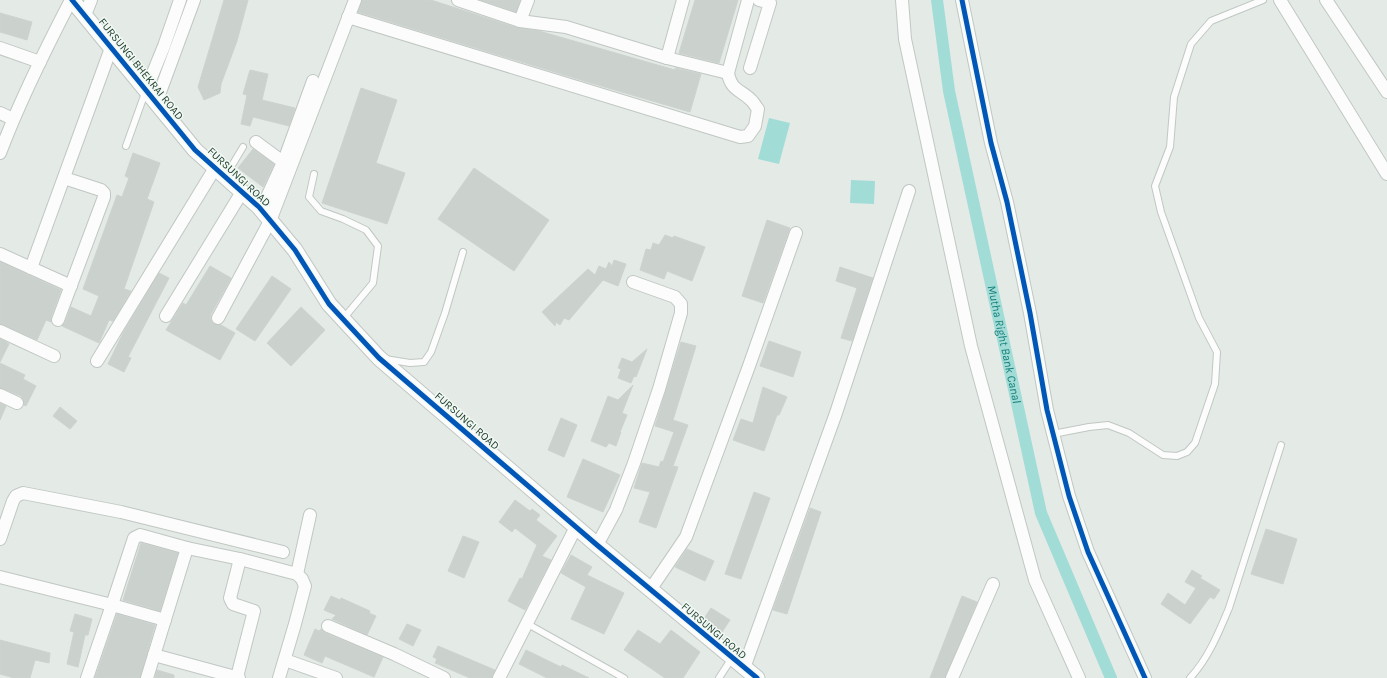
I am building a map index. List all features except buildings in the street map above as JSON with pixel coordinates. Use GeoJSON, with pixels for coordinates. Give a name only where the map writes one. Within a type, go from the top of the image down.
{"type":"FeatureCollection","features":[{"type":"Feature","properties":{"kind":"street","name":"FURSUNGI BHEKRAI ROAD"},"geometry":{"type":"LineString","coordinates":[[72,0],[195,150]]}},
{"type":"Feature","properties":{"kind":"street"},"geometry":{"type":"LineString","coordinates":[[0,153],[13,119],[72,0]]}},
{"type":"Feature","properties":{"kind":"street"},"geometry":{"type":"LineString","coordinates":[[85,15],[91,0]]}},
{"type":"Feature","properties":{"kind":"street"},"geometry":{"type":"LineString","coordinates":[[146,90],[164,46],[180,0]]}},
{"type":"Feature","properties":{"kind":"street"},"geometry":{"type":"LineString","coordinates":[[156,103],[194,0]]}},
{"type":"Feature","properties":{"kind":"street"},"geometry":{"type":"LineString","coordinates":[[218,318],[266,216],[355,0]]}},
{"type":"Feature","properties":{"kind":"street"},"geometry":{"type":"LineString","coordinates":[[458,0],[520,21],[566,27],[667,58],[728,73]]}},
{"type":"Feature","properties":{"kind":"street"},"geometry":{"type":"LineString","coordinates":[[520,21],[528,0]]}},
{"type":"Feature","properties":{"kind":"street"},"geometry":{"type":"LineString","coordinates":[[667,58],[683,0]]}},
{"type":"Feature","properties":{"kind":"street"},"geometry":{"type":"LineString","coordinates":[[348,17],[740,137],[748,136],[755,126],[758,109],[752,101],[737,90],[729,81],[728,73],[748,0]]}},
{"type":"Feature","properties":{"kind":"street"},"geometry":{"type":"LineString","coordinates":[[750,68],[770,3],[759,0]]}},
{"type":"Feature","properties":{"kind":"street"},"geometry":{"type":"LineString","coordinates":[[902,0],[905,39],[971,346],[1035,580],[1079,678]]}},
{"type":"Feature","properties":{"kind":"street"},"geometry":{"type":"LineString","coordinates":[[962,0],[991,143],[1007,202],[1030,313],[1047,410],[1069,496],[1088,552],[1145,678]]}},
{"type":"Feature","properties":{"kind":"street"},"geometry":{"type":"LineString","coordinates":[[1280,0],[1387,174]]}},
{"type":"Feature","properties":{"kind":"street"},"geometry":{"type":"LineString","coordinates":[[1326,0],[1387,92]]}},
{"type":"Feature","properties":{"kind":"street"},"geometry":{"type":"LineString","coordinates":[[0,48],[40,62]]}},
{"type":"Feature","properties":{"kind":"street"},"geometry":{"type":"LineString","coordinates":[[31,268],[111,48]]}},
{"type":"Feature","properties":{"kind":"street"},"geometry":{"type":"LineString","coordinates":[[266,216],[283,162],[313,80]]}},
{"type":"Feature","properties":{"kind":"street"},"geometry":{"type":"LineString","coordinates":[[0,113],[13,119]]}},
{"type":"Feature","properties":{"kind":"street"},"geometry":{"type":"LineString","coordinates":[[256,142],[283,162]]}},
{"type":"Feature","properties":{"kind":"street","name":"FURSUNGI ROAD"},"geometry":{"type":"LineString","coordinates":[[195,150],[242,192],[266,216],[295,250],[329,304],[379,358],[650,590],[757,678]]}},
{"type":"Feature","properties":{"kind":"street"},"geometry":{"type":"LineString","coordinates":[[97,361],[220,172]]}},
{"type":"Feature","properties":{"kind":"street"},"geometry":{"type":"LineString","coordinates":[[58,320],[104,197],[104,193],[101,190],[64,178]]}},
{"type":"Feature","properties":{"kind":"street"},"geometry":{"type":"LineString","coordinates":[[744,668],[836,413],[909,191]]}},
{"type":"Feature","properties":{"kind":"street"},"geometry":{"type":"LineString","coordinates":[[166,316],[242,192]]}},
{"type":"Feature","properties":{"kind":"street"},"geometry":{"type":"LineString","coordinates":[[650,590],[686,537],[796,233]]}},
{"type":"Feature","properties":{"kind":"street"},"geometry":{"type":"LineString","coordinates":[[0,254],[71,286]]}},
{"type":"Feature","properties":{"kind":"street"},"geometry":{"type":"LineString","coordinates":[[597,545],[616,510],[634,463],[659,389],[681,313],[681,304],[675,297],[633,282]]}},
{"type":"Feature","properties":{"kind":"street"},"geometry":{"type":"LineString","coordinates":[[0,332],[54,356]]}},
{"type":"Feature","properties":{"kind":"street"},"geometry":{"type":"LineString","coordinates":[[0,395],[17,404]]}},
{"type":"Feature","properties":{"kind":"street"},"geometry":{"type":"LineString","coordinates":[[0,539],[13,501],[16,496],[23,493],[121,512],[283,552]]}},
{"type":"Feature","properties":{"kind":"street"},"geometry":{"type":"LineString","coordinates":[[297,574],[310,515]]}},
{"type":"Feature","properties":{"kind":"street"},"geometry":{"type":"LineString","coordinates":[[498,678],[576,527]]}},
{"type":"Feature","properties":{"kind":"street"},"geometry":{"type":"LineString","coordinates":[[87,678],[133,541],[137,535],[143,535],[187,548],[240,559],[297,574],[302,579],[305,586],[285,660],[278,678]]}},
{"type":"Feature","properties":{"kind":"street"},"geometry":{"type":"LineString","coordinates":[[147,678],[187,548]]}},
{"type":"Feature","properties":{"kind":"street"},"geometry":{"type":"LineString","coordinates":[[154,655],[238,678],[254,611],[231,602],[230,598],[240,559]]}},
{"type":"Feature","properties":{"kind":"street"},"geometry":{"type":"LineString","coordinates":[[0,577],[165,620]]}},
{"type":"Feature","properties":{"kind":"street"},"geometry":{"type":"LineString","coordinates":[[952,678],[993,584]]}},
{"type":"Feature","properties":{"kind":"street"},"geometry":{"type":"LineString","coordinates":[[328,626],[394,654],[444,678]]}},
{"type":"Feature","properties":{"kind":"street"},"geometry":{"type":"LineString","coordinates":[[285,660],[336,678]]}},
{"type":"Feature","properties":{"kind":"lane"},"geometry":{"type":"LineString","coordinates":[[1054,434],[1108,425],[1129,433],[1163,455],[1177,456],[1187,452],[1195,443],[1215,384],[1217,352],[1199,318],[1161,212],[1155,186],[1170,147],[1174,97],[1191,44],[1211,21],[1263,0]]}},
{"type":"Feature","properties":{"kind":"lane"},"geometry":{"type":"LineString","coordinates":[[126,146],[146,90]]}},
{"type":"Feature","properties":{"kind":"lane"},"geometry":{"type":"LineString","coordinates":[[220,172],[243,147]]}},
{"type":"Feature","properties":{"kind":"lane"},"geometry":{"type":"LineString","coordinates":[[314,174],[309,197],[321,211],[366,230],[378,246],[373,283],[343,319]]}},
{"type":"Feature","properties":{"kind":"lane"},"geometry":{"type":"LineString","coordinates":[[379,358],[410,363],[424,362],[431,352],[445,313],[463,252]]}},
{"type":"Feature","properties":{"kind":"lane"},"geometry":{"type":"LineString","coordinates":[[1190,678],[1203,660],[1218,634],[1229,608],[1281,445]]}},
{"type":"Feature","properties":{"kind":"lane"},"geometry":{"type":"LineString","coordinates":[[526,623],[624,678]]}},
{"type":"Feature","properties":{"kind":"lane"},"geometry":{"type":"LineString","coordinates":[[719,678],[732,658]]}},
{"type":"Feature","properties":{"kind":"water"},"geometry":{"type":"Polygon","coordinates":[[[769,118],[790,123],[779,164],[758,159],[769,118]]]}},
{"type":"Feature","properties":{"kind":"water"},"geometry":{"type":"Polygon","coordinates":[[[851,180],[875,181],[874,204],[850,203],[851,180]]]}},
{"type":"Feature","properties":{"kind":"waterway","name":"Mutha Right Bank Canal"},"geometry":{"type":"LineString","coordinates":[[937,0],[949,91],[1041,513],[1111,678]]}},
{"type":"Feature","properties":{"kind":"cycle path"},"geometry":{"type":"LineString","coordinates":[[72,0],[195,150],[259,207],[295,250],[329,304],[379,358],[597,545],[757,678]]}},
{"type":"Feature","properties":{"kind":"cycle path"},"geometry":{"type":"LineString","coordinates":[[962,0],[991,143],[1007,202],[1030,313],[1047,410],[1069,496],[1088,552],[1145,678]]}}]}
